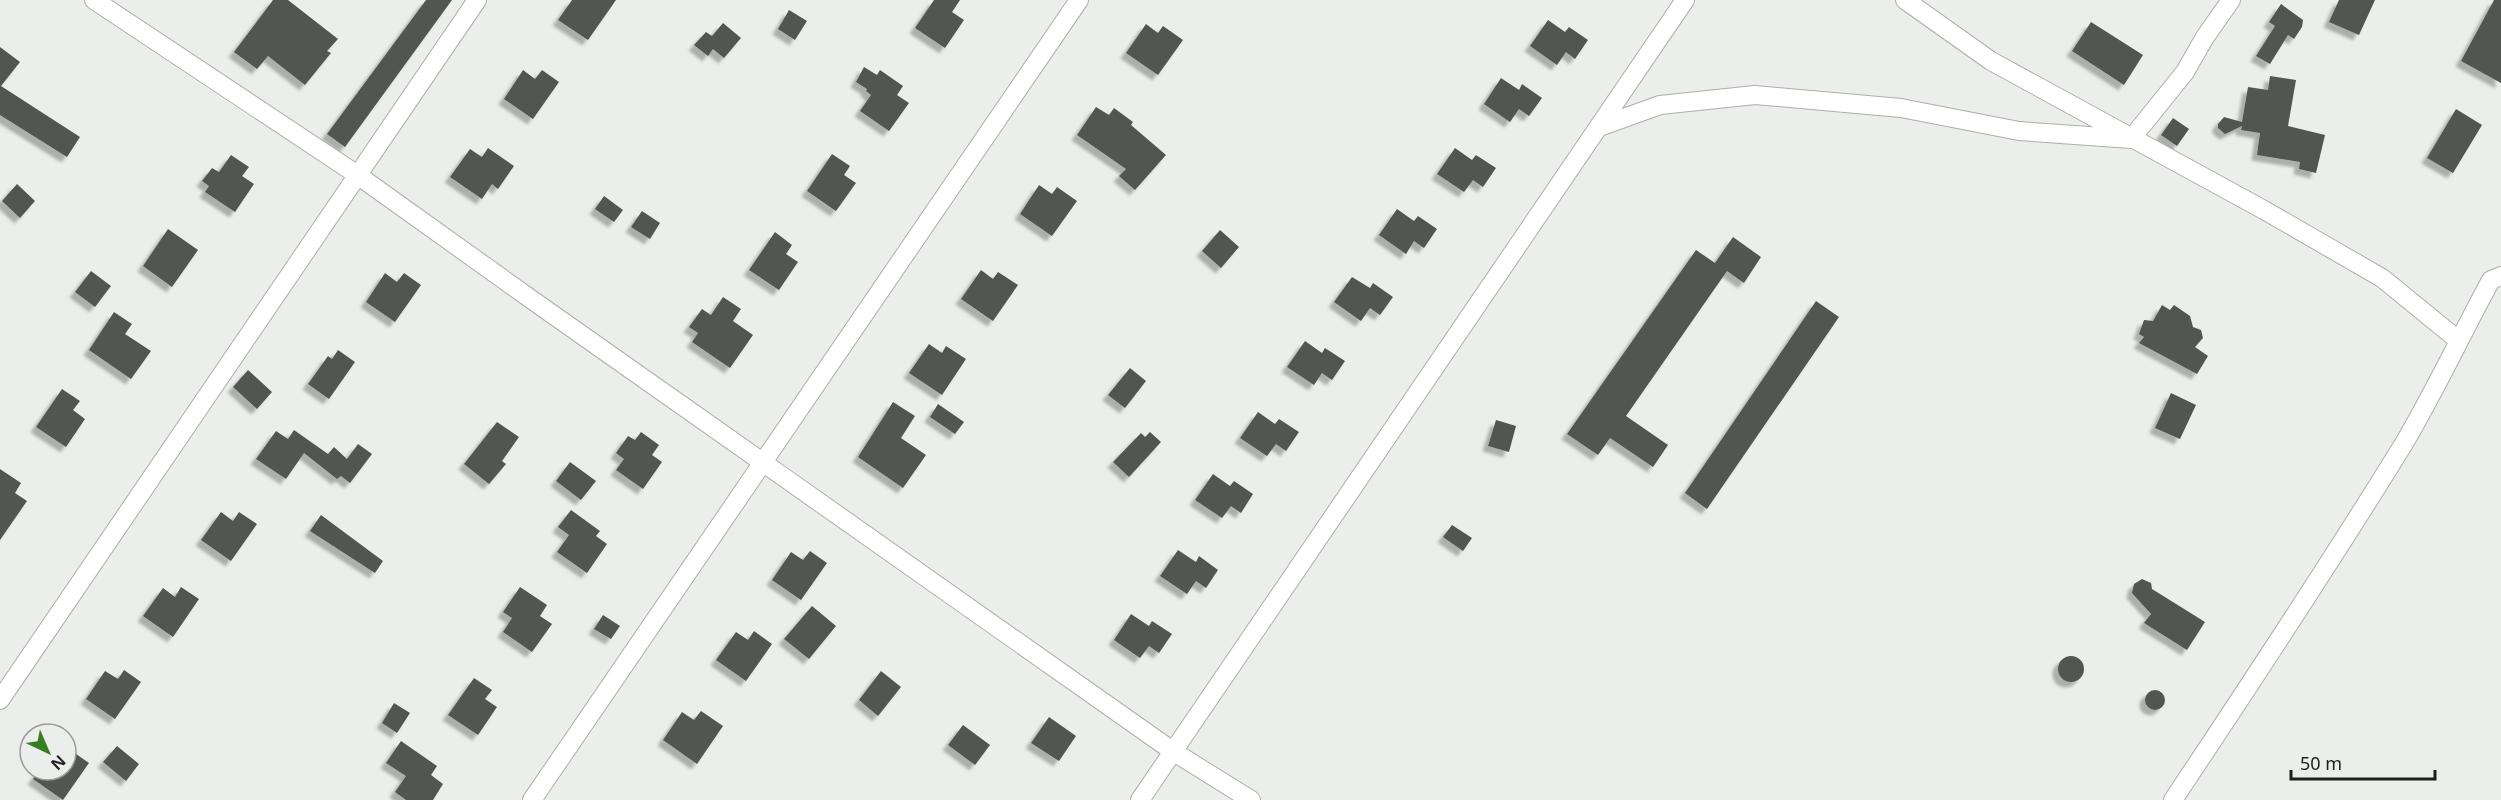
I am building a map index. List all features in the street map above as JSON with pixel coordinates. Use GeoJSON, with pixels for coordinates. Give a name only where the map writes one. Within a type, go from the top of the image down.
{"type":"FeatureCollection","features":[{"type":"Feature","properties":{"kind":"street"},"geometry":{"type":"LineString","coordinates":[[94,0],[356,174],[1174,752],[1251,800]]}},
{"type":"Feature","properties":{"kind":"street"},"geometry":{"type":"LineString","coordinates":[[0,700],[356,174],[477,0]]}},
{"type":"Feature","properties":{"kind":"street"},"geometry":{"type":"LineString","coordinates":[[532,800],[1079,0]]}},
{"type":"Feature","properties":{"kind":"street"},"geometry":{"type":"LineString","coordinates":[[1140,800],[1685,0]]}},
{"type":"Feature","properties":{"kind":"street"},"geometry":{"type":"LineString","coordinates":[[1905,0],[1991,61],[2264,210],[2382,278],[2458,340]]}},
{"type":"Feature","properties":{"kind":"street"},"geometry":{"type":"LineString","coordinates":[[2131,139],[2185,72],[2231,0]]}},
{"type":"Feature","properties":{"kind":"street"},"geometry":{"type":"LineString","coordinates":[[1599,127],[1660,105],[1755,95],[1901,108],[2019,131],[2131,139]]}},
{"type":"Feature","properties":{"kind":"street"},"geometry":{"type":"LineString","coordinates":[[2173,800],[2403,444],[2447,367],[2458,340],[2491,280],[2501,276]]}},
{"type":"Feature","properties":{"kind":"building"},"geometry":{"type":"Polygon","coordinates":[[[273,0],[288,0],[338,39],[327,51],[331,53],[305,85],[268,56],[257,69],[234,52],[273,0]]]}},
{"type":"Feature","properties":{"kind":"building"},"geometry":{"type":"Polygon","coordinates":[[[426,0],[452,0],[345,147],[327,134],[426,0]]]}},
{"type":"Feature","properties":{"kind":"building"},"geometry":{"type":"Polygon","coordinates":[[[572,0],[616,0],[588,40],[558,20],[572,0]]]}},
{"type":"Feature","properties":{"kind":"building"},"geometry":{"type":"Polygon","coordinates":[[[934,0],[960,0],[952,12],[964,20],[945,48],[915,28],[934,0]]]}},
{"type":"Feature","properties":{"kind":"building"},"geometry":{"type":"Polygon","coordinates":[[[2339,0],[2375,0],[2359,35],[2329,22],[2339,0]]]}},
{"type":"Feature","properties":{"kind":"building"},"geometry":{"type":"Polygon","coordinates":[[[2494,0],[2501,0],[2501,83],[2461,61],[2494,0]]]}},
{"type":"Feature","properties":{"kind":"building"},"geometry":{"type":"Polygon","coordinates":[[[2281,4],[2303,20],[2302,27],[2294,39],[2288,35],[2270,64],[2256,56],[2275,26],[2269,22],[2281,4]]]}},
{"type":"Feature","properties":{"kind":"building"},"geometry":{"type":"Polygon","coordinates":[[[789,10],[807,21],[795,40],[778,29],[789,10]]]}},
{"type":"Feature","properties":{"kind":"building"},"geometry":{"type":"Polygon","coordinates":[[[1548,20],[1565,32],[1569,27],[1588,40],[1575,59],[1566,52],[1557,65],[1530,46],[1548,20]]]}},
{"type":"Feature","properties":{"kind":"building"},"geometry":{"type":"Polygon","coordinates":[[[2091,22],[2143,55],[2124,85],[2072,51],[2091,22]]]}},
{"type":"Feature","properties":{"kind":"building"},"geometry":{"type":"Polygon","coordinates":[[[723,23],[741,38],[724,58],[713,49],[708,56],[694,45],[706,32],[712,36],[723,23]]]}},
{"type":"Feature","properties":{"kind":"building"},"geometry":{"type":"Polygon","coordinates":[[[1146,24],[1158,33],[1163,26],[1183,40],[1158,75],[1126,53],[1146,24]]]}},
{"type":"Feature","properties":{"kind":"building"},"geometry":{"type":"Polygon","coordinates":[[[0,47],[20,62],[1,86],[80,137],[67,157],[0,115],[0,47]]]}},
{"type":"Feature","properties":{"kind":"building"},"geometry":{"type":"Polygon","coordinates":[[[864,67],[877,75],[880,70],[903,86],[897,95],[909,103],[889,131],[860,111],[871,95],[866,91],[867,89],[856,82],[864,67]]]}},
{"type":"Feature","properties":{"kind":"building"},"geometry":{"type":"Polygon","coordinates":[[[523,70],[535,79],[542,70],[559,82],[533,119],[504,99],[523,70]]]}},
{"type":"Feature","properties":{"kind":"building"},"geometry":{"type":"Polygon","coordinates":[[[2270,76],[2296,80],[2288,126],[2325,135],[2316,173],[2299,169],[2300,162],[2257,155],[2260,133],[2241,130],[2242,126],[2225,134],[2218,128],[2218,124],[2224,117],[2242,122],[2248,87],[2268,90],[2270,76]]]}},
{"type":"Feature","properties":{"kind":"building"},"geometry":{"type":"Polygon","coordinates":[[[1501,78],[1519,90],[1522,84],[1542,98],[1529,116],[1519,109],[1510,122],[1484,104],[1501,78]]]}},
{"type":"Feature","properties":{"kind":"building"},"geometry":{"type":"Polygon","coordinates":[[[1096,107],[1109,115],[1114,108],[1133,122],[1131,125],[1166,155],[1135,190],[1119,176],[1126,169],[1077,135],[1096,107]]]}},
{"type":"Feature","properties":{"kind":"building"},"geometry":{"type":"Polygon","coordinates":[[[2456,109],[2482,125],[2453,173],[2427,158],[2456,109]]]}},
{"type":"Feature","properties":{"kind":"building"},"geometry":{"type":"Polygon","coordinates":[[[2173,118],[2189,129],[2177,146],[2161,135],[2173,118]]]}},
{"type":"Feature","properties":{"kind":"building"},"geometry":{"type":"Polygon","coordinates":[[[488,148],[514,166],[498,189],[492,184],[482,199],[450,177],[470,149],[482,157],[488,148]]]}},
{"type":"Feature","properties":{"kind":"building"},"geometry":{"type":"Polygon","coordinates":[[[1455,148],[1472,160],[1476,155],[1496,168],[1483,187],[1473,180],[1464,192],[1437,174],[1455,148]]]}},
{"type":"Feature","properties":{"kind":"building"},"geometry":{"type":"Polygon","coordinates":[[[832,154],[850,166],[844,175],[856,183],[836,211],[807,191],[832,154]]]}},
{"type":"Feature","properties":{"kind":"building"},"geometry":{"type":"Polygon","coordinates":[[[231,155],[249,167],[242,176],[254,184],[235,212],[205,192],[209,186],[202,181],[212,168],[219,172],[231,155]]]}},
{"type":"Feature","properties":{"kind":"building"},"geometry":{"type":"Polygon","coordinates":[[[17,184],[35,201],[20,218],[2,201],[17,184]]]}},
{"type":"Feature","properties":{"kind":"building"},"geometry":{"type":"Polygon","coordinates":[[[1039,185],[1052,194],[1057,187],[1077,201],[1052,236],[1020,214],[1039,185]]]}},
{"type":"Feature","properties":{"kind":"building"},"geometry":{"type":"Polygon","coordinates":[[[604,196],[623,210],[614,222],[595,209],[604,196]]]}},
{"type":"Feature","properties":{"kind":"building"},"geometry":{"type":"Polygon","coordinates":[[[1397,209],[1414,221],[1418,216],[1437,229],[1424,248],[1414,241],[1406,254],[1379,235],[1397,209]]]}},
{"type":"Feature","properties":{"kind":"building"},"geometry":{"type":"Polygon","coordinates":[[[642,211],[660,223],[650,239],[631,227],[642,211]]]}},
{"type":"Feature","properties":{"kind":"building"},"geometry":{"type":"Polygon","coordinates":[[[168,229],[198,250],[172,287],[143,266],[168,229]]]}},
{"type":"Feature","properties":{"kind":"building"},"geometry":{"type":"Polygon","coordinates":[[[1220,230],[1239,247],[1221,268],[1202,251],[1220,230]]]}},
{"type":"Feature","properties":{"kind":"building"},"geometry":{"type":"Polygon","coordinates":[[[775,232],[792,245],[786,254],[798,262],[779,290],[749,270],[775,232]]]}},
{"type":"Feature","properties":{"kind":"building"},"geometry":{"type":"Polygon","coordinates":[[[1733,237],[1761,257],[1744,283],[1727,271],[1626,416],[1668,445],[1653,467],[1610,438],[1598,455],[1567,434],[1696,250],[1715,263],[1733,237]]]}},
{"type":"Feature","properties":{"kind":"building"},"geometry":{"type":"Polygon","coordinates":[[[981,270],[993,279],[998,272],[1018,285],[993,321],[961,299],[981,270]]]}},
{"type":"Feature","properties":{"kind":"building"},"geometry":{"type":"Polygon","coordinates":[[[91,271],[111,286],[95,307],[75,292],[91,271]]]}},
{"type":"Feature","properties":{"kind":"building"},"geometry":{"type":"Polygon","coordinates":[[[385,273],[397,282],[404,273],[421,285],[395,322],[366,302],[385,273]]]}},
{"type":"Feature","properties":{"kind":"building"},"geometry":{"type":"Polygon","coordinates":[[[1352,277],[1370,288],[1373,283],[1393,297],[1380,315],[1370,308],[1361,321],[1334,302],[1352,277]]]}},
{"type":"Feature","properties":{"kind":"building"},"geometry":{"type":"Polygon","coordinates":[[[723,297],[741,309],[733,321],[753,335],[730,368],[692,342],[698,333],[689,327],[702,309],[711,315],[723,297]]]}},
{"type":"Feature","properties":{"kind":"building"},"geometry":{"type":"Polygon","coordinates":[[[1816,301],[1839,317],[1707,509],[1685,493],[1816,301]]]}},
{"type":"Feature","properties":{"kind":"building"},"geometry":{"type":"Polygon","coordinates":[[[2162,305],[2170,310],[2174,305],[2190,316],[2193,327],[2201,330],[2203,338],[2195,347],[2208,356],[2197,374],[2139,343],[2144,337],[2139,334],[2144,320],[2153,321],[2162,305]]]}},
{"type":"Feature","properties":{"kind":"building"},"geometry":{"type":"Polygon","coordinates":[[[114,312],[132,324],[125,334],[151,351],[131,379],[89,350],[114,312]]]}},
{"type":"Feature","properties":{"kind":"building"},"geometry":{"type":"Polygon","coordinates":[[[1305,341],[1322,353],[1325,348],[1345,361],[1332,380],[1322,373],[1314,385],[1287,367],[1305,341]]]}},
{"type":"Feature","properties":{"kind":"building"},"geometry":{"type":"Polygon","coordinates":[[[929,344],[942,353],[946,346],[966,359],[942,395],[909,373],[929,344]]]}},
{"type":"Feature","properties":{"kind":"building"},"geometry":{"type":"Polygon","coordinates":[[[338,350],[355,362],[329,399],[308,384],[328,356],[332,359],[338,350]]]}},
{"type":"Feature","properties":{"kind":"building"},"geometry":{"type":"Polygon","coordinates":[[[1130,368],[1146,381],[1125,408],[1108,395],[1130,368]]]}},
{"type":"Feature","properties":{"kind":"building"},"geometry":{"type":"Polygon","coordinates":[[[248,370],[272,392],[257,409],[233,387],[248,370]]]}},
{"type":"Feature","properties":{"kind":"building"},"geometry":{"type":"Polygon","coordinates":[[[62,389],[80,401],[73,410],[85,419],[66,447],[36,427],[62,389]]]}},
{"type":"Feature","properties":{"kind":"building"},"geometry":{"type":"Polygon","coordinates":[[[2171,393],[2196,405],[2180,439],[2155,428],[2171,393]]]}},
{"type":"Feature","properties":{"kind":"building"},"geometry":{"type":"Polygon","coordinates":[[[893,402],[915,416],[901,438],[926,455],[903,488],[858,457],[893,402]]]}},
{"type":"Feature","properties":{"kind":"building"},"geometry":{"type":"Polygon","coordinates":[[[938,404],[964,422],[955,434],[930,417],[938,404]]]}},
{"type":"Feature","properties":{"kind":"building"},"geometry":{"type":"Polygon","coordinates":[[[1258,412],[1275,424],[1279,419],[1299,432],[1286,451],[1276,444],[1267,456],[1240,438],[1258,412]]]}},
{"type":"Feature","properties":{"kind":"building"},"geometry":{"type":"Polygon","coordinates":[[[1496,420],[1516,426],[1509,452],[1488,446],[1496,420]]]}},
{"type":"Feature","properties":{"kind":"building"},"geometry":{"type":"Polygon","coordinates":[[[497,422],[519,437],[502,461],[506,464],[489,484],[464,464],[497,422]]]}},
{"type":"Feature","properties":{"kind":"building"},"geometry":{"type":"Polygon","coordinates":[[[294,430],[328,454],[334,447],[347,459],[358,444],[372,454],[350,483],[341,476],[337,479],[304,453],[286,479],[256,459],[276,431],[288,439],[294,430]]]}},
{"type":"Feature","properties":{"kind":"building"},"geometry":{"type":"Polygon","coordinates":[[[641,432],[659,445],[652,455],[662,462],[643,489],[616,470],[624,459],[616,453],[628,436],[635,440],[641,432]]]}},
{"type":"Feature","properties":{"kind":"building"},"geometry":{"type":"Polygon","coordinates":[[[1150,432],[1161,442],[1129,477],[1113,462],[1141,433],[1145,437],[1150,432]]]}},
{"type":"Feature","properties":{"kind":"building"},"geometry":{"type":"Polygon","coordinates":[[[570,462],[596,481],[581,500],[556,481],[570,462]]]}},
{"type":"Feature","properties":{"kind":"building"},"geometry":{"type":"Polygon","coordinates":[[[0,469],[21,483],[15,493],[27,501],[0,540],[0,469]]]}},
{"type":"Feature","properties":{"kind":"building"},"geometry":{"type":"Polygon","coordinates":[[[1213,474],[1230,486],[1234,481],[1253,494],[1241,513],[1231,506],[1222,518],[1195,500],[1213,474]]]}},
{"type":"Feature","properties":{"kind":"building"},"geometry":{"type":"Polygon","coordinates":[[[571,510],[600,531],[596,536],[607,544],[587,573],[557,552],[569,535],[558,527],[571,510]]]}},
{"type":"Feature","properties":{"kind":"building"},"geometry":{"type":"Polygon","coordinates":[[[221,512],[233,521],[239,512],[257,524],[231,561],[201,540],[221,512]]]}},
{"type":"Feature","properties":{"kind":"building"},"geometry":{"type":"Polygon","coordinates":[[[321,515],[383,561],[375,573],[310,531],[321,515]]]}},
{"type":"Feature","properties":{"kind":"building"},"geometry":{"type":"Polygon","coordinates":[[[1452,525],[1472,538],[1463,551],[1443,537],[1452,525]]]}},
{"type":"Feature","properties":{"kind":"building"},"geometry":{"type":"Polygon","coordinates":[[[1178,550],[1196,562],[1199,556],[1218,570],[1206,588],[1196,581],[1187,594],[1160,576],[1178,550]]]}},
{"type":"Feature","properties":{"kind":"building"},"geometry":{"type":"Polygon","coordinates":[[[810,551],[827,563],[801,600],[772,580],[791,552],[803,560],[810,551]]]}},
{"type":"Feature","properties":{"kind":"building"},"geometry":{"type":"Polygon","coordinates":[[[2142,579],[2151,583],[2152,589],[2205,622],[2187,650],[2144,623],[2151,614],[2132,593],[2134,584],[2142,579]]]}},
{"type":"Feature","properties":{"kind":"building"},"geometry":{"type":"Polygon","coordinates":[[[181,587],[199,599],[173,637],[143,616],[163,588],[175,597],[181,587]]]}},
{"type":"Feature","properties":{"kind":"building"},"geometry":{"type":"Polygon","coordinates":[[[520,587],[547,605],[540,616],[552,624],[532,652],[503,632],[512,618],[503,612],[520,587]]]}},
{"type":"Feature","properties":{"kind":"building"},"geometry":{"type":"Polygon","coordinates":[[[812,606],[836,626],[809,659],[784,639],[812,606]]]}},
{"type":"Feature","properties":{"kind":"building"},"geometry":{"type":"Polygon","coordinates":[[[1131,614],[1149,626],[1152,621],[1172,634],[1159,653],[1149,646],[1140,658],[1114,640],[1131,614]]]}},
{"type":"Feature","properties":{"kind":"building"},"geometry":{"type":"Polygon","coordinates":[[[603,615],[620,626],[611,639],[594,629],[603,615]]]}},
{"type":"Feature","properties":{"kind":"building"},"geometry":{"type":"Polygon","coordinates":[[[754,631],[772,644],[746,681],[716,660],[736,632],[748,640],[754,631]]]}},
{"type":"Feature","properties":{"kind":"building"},"geometry":{"type":"Polygon","coordinates":[[[2071,656],[2080,660],[2084,669],[2080,678],[2071,682],[2062,678],[2058,669],[2062,660],[2071,656]]]}},
{"type":"Feature","properties":{"kind":"building"},"geometry":{"type":"Polygon","coordinates":[[[124,670],[141,682],[115,719],[86,699],[105,671],[118,679],[124,670]]]}},
{"type":"Feature","properties":{"kind":"building"},"geometry":{"type":"Polygon","coordinates":[[[881,671],[901,687],[878,716],[859,700],[881,671]]]}},
{"type":"Feature","properties":{"kind":"building"},"geometry":{"type":"Polygon","coordinates":[[[474,678],[492,690],[485,699],[497,707],[478,735],[448,715],[474,678]]]}},
{"type":"Feature","properties":{"kind":"building"},"geometry":{"type":"Polygon","coordinates":[[[2155,690],[2162,693],[2165,700],[2162,707],[2155,710],[2148,707],[2145,700],[2148,693],[2155,690]]]}},
{"type":"Feature","properties":{"kind":"building"},"geometry":{"type":"Polygon","coordinates":[[[394,703],[410,713],[397,733],[382,723],[394,703]]]}},
{"type":"Feature","properties":{"kind":"building"},"geometry":{"type":"Polygon","coordinates":[[[701,711],[723,726],[697,764],[663,740],[682,712],[694,720],[701,711]]]}},
{"type":"Feature","properties":{"kind":"building"},"geometry":{"type":"Polygon","coordinates":[[[1049,717],[1076,736],[1059,761],[1031,743],[1049,717]]]}},
{"type":"Feature","properties":{"kind":"building"},"geometry":{"type":"Polygon","coordinates":[[[963,725],[990,745],[975,765],[948,745],[963,725]]]}},
{"type":"Feature","properties":{"kind":"building"},"geometry":{"type":"Polygon","coordinates":[[[401,741],[437,766],[431,775],[443,784],[433,800],[406,800],[395,792],[406,776],[386,763],[401,741]]]}},
{"type":"Feature","properties":{"kind":"building"},"geometry":{"type":"Polygon","coordinates":[[[117,746],[139,764],[126,781],[103,762],[117,746]]]}},
{"type":"Feature","properties":{"kind":"building"},"geometry":{"type":"Polygon","coordinates":[[[78,755],[89,763],[78,779],[78,755]]]}},
{"type":"Feature","properties":{"kind":"building"},"geometry":{"type":"Polygon","coordinates":[[[37,782],[76,782],[63,800],[37,782]]]}}]}
